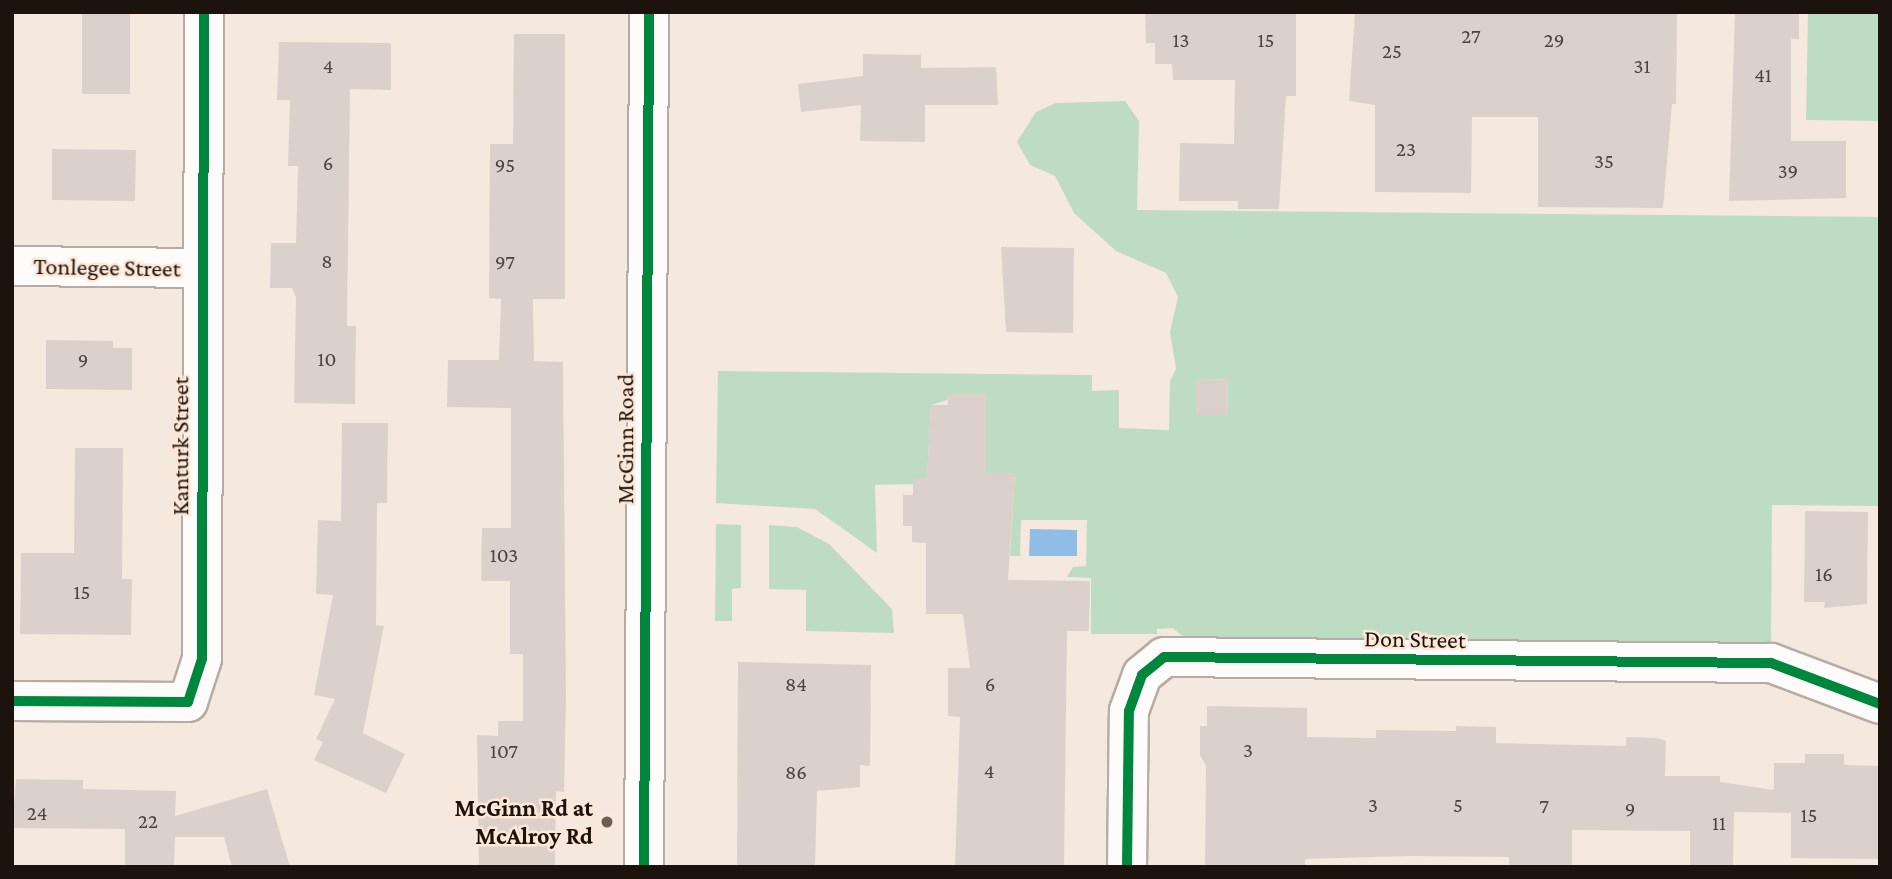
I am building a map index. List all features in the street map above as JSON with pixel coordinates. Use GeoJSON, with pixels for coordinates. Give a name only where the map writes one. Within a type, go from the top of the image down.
{"type":"FeatureCollection","features":[{"type":"Feature","properties":{"kind":"street","name":"Kanturk Street"},"geometry":{"type":"LineString","coordinates":[[12,701],[188,702],[202,659],[201,268],[204,12]]}},
{"type":"Feature","properties":{"kind":"street","name":"McGinn Road"},"geometry":{"type":"LineString","coordinates":[[644,867],[649,12]]}},
{"type":"Feature","properties":{"kind":"street","name":"Tonlegee Street"},"geometry":{"type":"LineString","coordinates":[[12,266],[201,268]]}},
{"type":"Feature","properties":{"kind":"street","name":"Don Street"},"geometry":{"type":"LineString","coordinates":[[1127,867],[1131,701],[1142,675],[1164,657],[1771,663],[1880,704]]}},
{"type":"Feature","properties":{"kind":"green space"},"geometry":{"type":"Polygon","coordinates":[[[1808,12],[1880,12],[1880,121],[1806,120],[1808,12]]]}},
{"type":"Feature","properties":{"kind":"green space"},"geometry":{"type":"Polygon","coordinates":[[[1125,101],[1139,121],[1137,210],[1880,217],[1880,506],[1772,505],[1771,648],[1269,639],[1183,636],[1172,628],[1157,629],[1157,634],[1091,634],[1091,578],[1067,577],[1073,567],[1086,566],[1087,520],[1021,520],[1020,556],[1010,556],[1015,473],[986,473],[947,395],[947,400],[931,405],[927,478],[913,478],[913,484],[875,485],[877,553],[815,509],[716,503],[718,371],[1092,375],[1092,391],[1119,390],[1119,428],[1169,430],[1170,381],[1176,369],[1170,332],[1178,297],[1166,273],[1116,251],[1074,213],[1055,176],[1030,165],[1017,142],[1036,112],[1056,103],[1125,101]],[[1228,379],[1196,380],[1196,415],[1227,414],[1228,379]]]}},
{"type":"Feature","properties":{"kind":"green space"},"geometry":{"type":"Polygon","coordinates":[[[716,524],[741,525],[741,588],[732,589],[732,621],[715,621],[716,524]]]}},
{"type":"Feature","properties":{"kind":"green space"},"geometry":{"type":"Polygon","coordinates":[[[769,525],[797,527],[829,544],[892,609],[894,633],[806,631],[806,590],[769,589],[769,525]]]}},
{"type":"Feature","properties":{"kind":"water"},"geometry":{"type":"Polygon","coordinates":[[[1030,529],[1077,530],[1077,556],[1029,556],[1030,529]]]}},
{"type":"Feature","properties":{"kind":"building"},"geometry":{"type":"Polygon","coordinates":[[[1145,12],[1296,12],[1296,96],[1286,96],[1279,209],[1238,209],[1238,201],[1179,201],[1180,143],[1234,144],[1235,80],[1173,80],[1172,64],[1155,64],[1155,43],[1146,43],[1145,12]]]}},
{"type":"Feature","properties":{"kind":"building"},"geometry":{"type":"Polygon","coordinates":[[[1355,12],[1677,12],[1676,104],[1672,104],[1663,208],[1538,207],[1538,117],[1472,117],[1471,193],[1375,192],[1375,105],[1349,101],[1355,12]]]}},
{"type":"Feature","properties":{"kind":"building"},"geometry":{"type":"Polygon","coordinates":[[[1735,12],[1799,12],[1799,39],[1791,39],[1791,141],[1846,141],[1846,198],[1729,201],[1735,12]]]}},
{"type":"Feature","properties":{"kind":"building"},"geometry":{"type":"Polygon","coordinates":[[[82,14],[130,14],[130,94],[82,94],[82,14]]]}},
{"type":"Feature","properties":{"kind":"building"},"geometry":{"type":"Polygon","coordinates":[[[514,34],[565,34],[565,299],[533,299],[534,361],[563,362],[566,697],[564,792],[556,791],[555,867],[479,867],[477,735],[498,736],[498,721],[523,721],[523,654],[510,654],[510,581],[481,581],[482,528],[511,528],[511,408],[447,407],[448,360],[499,360],[501,299],[489,298],[490,144],[513,144],[514,34]]]}},
{"type":"Feature","properties":{"kind":"building"},"geometry":{"type":"Polygon","coordinates":[[[279,42],[391,43],[391,90],[350,89],[347,326],[356,326],[355,404],[294,403],[296,297],[292,288],[270,288],[271,243],[296,243],[298,166],[288,166],[290,100],[277,100],[279,42]]]}},
{"type":"Feature","properties":{"kind":"building"},"geometry":{"type":"Polygon","coordinates":[[[863,54],[921,55],[921,68],[996,67],[998,105],[925,105],[925,142],[860,141],[861,105],[801,112],[798,84],[863,76],[863,54]]]}},
{"type":"Feature","properties":{"kind":"building"},"geometry":{"type":"Polygon","coordinates":[[[52,149],[136,150],[135,201],[52,200],[52,149]]]}},
{"type":"Feature","properties":{"kind":"building"},"geometry":{"type":"Polygon","coordinates":[[[1001,247],[1074,248],[1073,333],[1006,332],[1001,247]]]}},
{"type":"Feature","properties":{"kind":"building"},"geometry":{"type":"Polygon","coordinates":[[[46,340],[113,341],[113,348],[132,348],[132,390],[46,389],[46,340]]]}},
{"type":"Feature","properties":{"kind":"building"},"geometry":{"type":"Polygon","coordinates":[[[1228,379],[1227,415],[1196,415],[1196,380],[1228,379]]]}},
{"type":"Feature","properties":{"kind":"building"},"geometry":{"type":"Polygon","coordinates":[[[947,394],[986,394],[986,473],[1015,473],[1008,580],[1090,581],[1089,631],[1067,631],[1064,867],[955,867],[960,717],[948,716],[948,668],[970,668],[963,614],[926,614],[926,543],[912,542],[912,526],[903,526],[903,495],[913,495],[913,478],[927,478],[931,405],[948,405],[947,394]]]}},
{"type":"Feature","properties":{"kind":"building"},"geometry":{"type":"Polygon","coordinates":[[[342,423],[388,423],[387,503],[377,503],[376,625],[384,626],[363,733],[405,754],[386,793],[314,760],[323,742],[316,739],[335,699],[314,695],[333,595],[316,594],[318,520],[341,521],[342,423]]]}},
{"type":"Feature","properties":{"kind":"building"},"geometry":{"type":"Polygon","coordinates":[[[75,448],[123,448],[122,579],[132,579],[131,635],[20,634],[21,553],[74,553],[75,448]]]}},
{"type":"Feature","properties":{"kind":"building"},"geometry":{"type":"Polygon","coordinates":[[[1805,511],[1868,512],[1867,604],[1824,608],[1825,602],[1804,602],[1805,511]]]}},
{"type":"Feature","properties":{"kind":"building"},"geometry":{"type":"Polygon","coordinates":[[[738,662],[871,665],[870,766],[860,765],[860,787],[817,791],[815,867],[737,867],[738,662]]]}},
{"type":"Feature","properties":{"kind":"building"},"geometry":{"type":"Polygon","coordinates":[[[1207,706],[1307,708],[1307,737],[1376,738],[1376,730],[1456,731],[1456,726],[1496,727],[1496,743],[1626,746],[1626,737],[1657,738],[1666,741],[1665,776],[1720,776],[1720,782],[1774,790],[1774,763],[1805,763],[1805,754],[1844,754],[1844,765],[1880,766],[1880,859],[1791,858],[1791,813],[1734,812],[1733,867],[1690,867],[1690,831],[1572,830],[1572,867],[1509,867],[1509,857],[1409,856],[1305,859],[1305,867],[1205,867],[1206,766],[1200,755],[1200,726],[1207,726],[1207,706]]]}},
{"type":"Feature","properties":{"kind":"building"},"geometry":{"type":"Polygon","coordinates":[[[16,779],[83,780],[83,789],[176,791],[175,816],[267,789],[290,867],[232,867],[224,837],[175,837],[174,867],[125,867],[125,829],[12,828],[16,779]]]}},
{"type":"Feature","properties":{"kind":"cycle path"},"geometry":{"type":"LineString","coordinates":[[12,701],[188,702],[202,659],[204,12]]}},
{"type":"Feature","properties":{"kind":"cycle path"},"geometry":{"type":"LineString","coordinates":[[644,867],[649,12]]}},
{"type":"Feature","properties":{"kind":"cycle path"},"geometry":{"type":"LineString","coordinates":[[1127,867],[1129,711],[1142,675],[1164,657],[1771,663],[1880,704]]}},
{"type":"Feature","properties":{"kind":"place","name":"McGinn Rd at McAlroy Rd"},"geometry":{"type":"Point","coordinates":[607,822]}}]}
